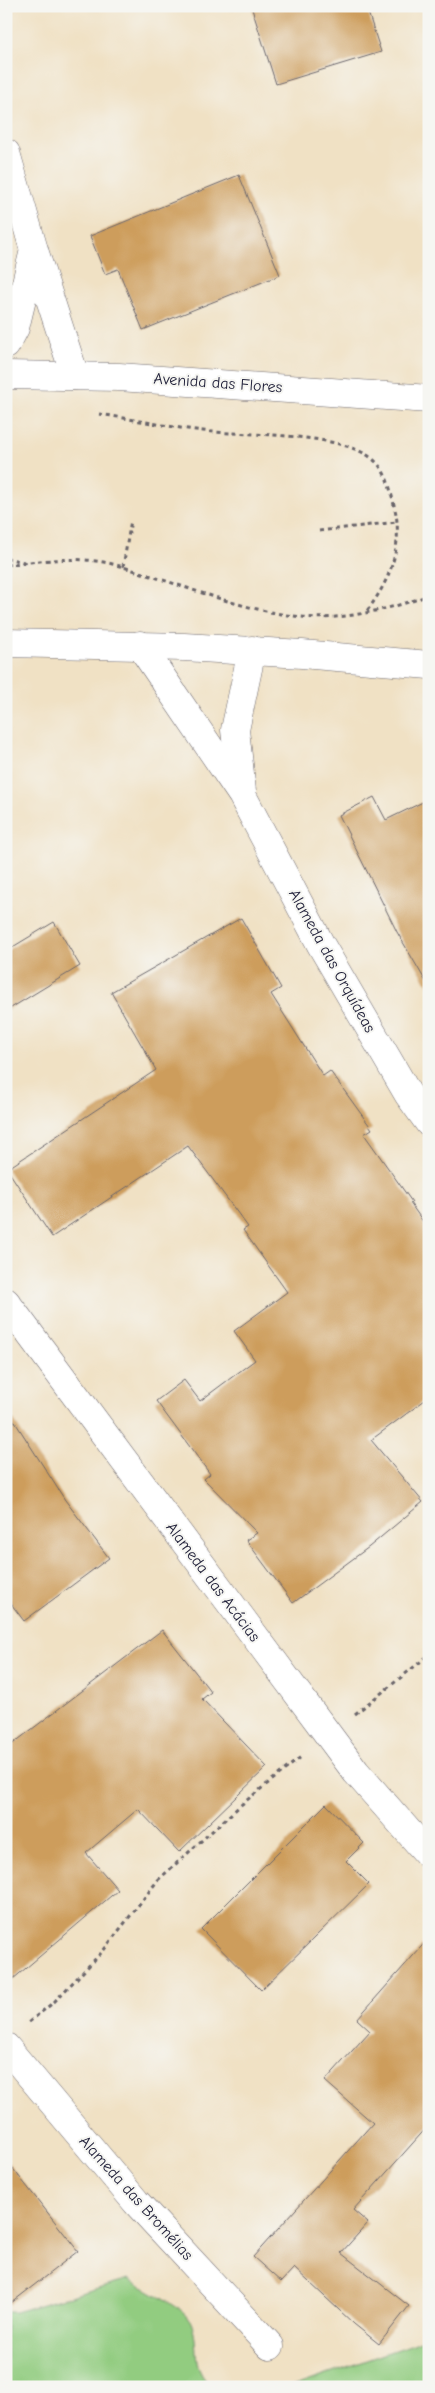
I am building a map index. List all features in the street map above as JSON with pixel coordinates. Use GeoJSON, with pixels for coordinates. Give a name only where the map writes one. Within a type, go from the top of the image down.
{"type":"FeatureCollection","features":[{"type":"Feature","properties":{"kind":"street"},"geometry":{"type":"LineString","coordinates":[[6,153],[34,250],[75,376]]}},
{"type":"Feature","properties":{"kind":"street"},"geometry":{"type":"LineString","coordinates":[[6,345],[15,328],[34,250]]}},
{"type":"Feature","properties":{"kind":"street","name":"Avenida das Flores"},"geometry":{"type":"LineString","coordinates":[[6,375],[129,377],[429,399]]}},
{"type":"Feature","properties":{"kind":"street"},"geometry":{"type":"LineString","coordinates":[[6,643],[140,645],[252,650],[429,665]]}},
{"type":"Feature","properties":{"kind":"street","name":"Alameda das Orquídeas"},"geometry":{"type":"LineString","coordinates":[[140,645],[242,795],[322,945],[408,1094],[429,1123]]}},
{"type":"Feature","properties":{"kind":"street","name":"Alameda das Orquídeas"},"geometry":{"type":"LineString","coordinates":[[242,795],[235,730],[252,650]]}},
{"type":"Feature","properties":{"kind":"street","name":"Alameda das Acácias"},"geometry":{"type":"LineString","coordinates":[[6,1302],[356,1772],[429,1855]]}},
{"type":"Feature","properties":{"kind":"street","name":"Alameda das Bromélias"},"geometry":{"type":"LineString","coordinates":[[6,2047],[136,2202],[270,2346]]}},
{"type":"Feature","properties":{"kind":"path"},"geometry":{"type":"LineString","coordinates":[[94,413],[202,431],[315,438],[344,444],[360,451],[377,462],[386,478],[397,522],[396,553],[389,576],[380,594],[366,612]]}},
{"type":"Feature","properties":{"kind":"path"},"geometry":{"type":"LineString","coordinates":[[123,568],[131,520]]}},
{"type":"Feature","properties":{"kind":"path"},"geometry":{"type":"LineString","coordinates":[[319,531],[397,522]]}},
{"type":"Feature","properties":{"kind":"path"},"geometry":{"type":"LineString","coordinates":[[6,558],[27,562]]}},
{"type":"Feature","properties":{"kind":"path"},"geometry":{"type":"LineString","coordinates":[[6,565],[76,560],[123,568],[271,612],[303,617],[353,616],[429,596]]}},
{"type":"Feature","properties":{"kind":"path"},"geometry":{"type":"LineString","coordinates":[[27,2024],[54,2002],[104,1951],[158,1880],[242,1804],[429,1655]]}},
{"type":"Feature","properties":{"kind":"green space"},"geometry":{"type":"Polygon","coordinates":[[[129,2279],[169,2302],[188,2317],[194,2334],[197,2362],[200,2371],[213,2387],[6,2387],[6,2312],[15,2312],[129,2279]]]}},
{"type":"Feature","properties":{"kind":"green space"},"geometry":{"type":"Polygon","coordinates":[[[429,2338],[429,2387],[290,2387],[429,2338]]]}},
{"type":"Feature","properties":{"kind":"building"},"geometry":{"type":"Polygon","coordinates":[[[251,6],[366,6],[381,52],[276,84],[251,6]]]}},
{"type":"Feature","properties":{"kind":"building"},"geometry":{"type":"Polygon","coordinates":[[[239,175],[280,275],[143,330],[118,269],[105,274],[90,236],[239,175]]]}},
{"type":"Feature","properties":{"kind":"building"},"geometry":{"type":"Polygon","coordinates":[[[374,797],[386,820],[429,799],[429,987],[397,932],[339,815],[374,797]]]}},
{"type":"Feature","properties":{"kind":"building"},"geometry":{"type":"Polygon","coordinates":[[[241,918],[281,988],[271,994],[323,1076],[330,1071],[372,1129],[364,1134],[412,1202],[410,1203],[429,1230],[429,1397],[371,1440],[423,1502],[369,1547],[293,1603],[246,1540],[257,1533],[204,1479],[210,1474],[156,1401],[184,1380],[200,1401],[255,1360],[234,1331],[287,1292],[243,1230],[248,1227],[188,1146],[52,1237],[7,1169],[156,1070],[111,992],[241,918]]]}},
{"type":"Feature","properties":{"kind":"building"},"geometry":{"type":"Polygon","coordinates":[[[54,922],[80,966],[6,1011],[6,951],[54,922]]]}},
{"type":"Feature","properties":{"kind":"building"},"geometry":{"type":"Polygon","coordinates":[[[6,1408],[65,1500],[109,1558],[24,1621],[6,1597],[6,1408]]]}},
{"type":"Feature","properties":{"kind":"building"},"geometry":{"type":"Polygon","coordinates":[[[162,1630],[211,1692],[202,1699],[267,1767],[179,1852],[138,1809],[86,1853],[118,1890],[6,1985],[6,1749],[162,1630]]]}},
{"type":"Feature","properties":{"kind":"building"},"geometry":{"type":"Polygon","coordinates":[[[326,1804],[364,1843],[346,1861],[369,1884],[261,1990],[201,1929],[326,1804]]]}},
{"type":"Feature","properties":{"kind":"building"},"geometry":{"type":"Polygon","coordinates":[[[429,1938],[429,2125],[353,2210],[368,2223],[341,2253],[409,2306],[379,2344],[354,2324],[294,2268],[281,2282],[253,2257],[373,2123],[325,2081],[370,2031],[357,2019],[429,1938]]]}},
{"type":"Feature","properties":{"kind":"building"},"geometry":{"type":"Polygon","coordinates":[[[6,2160],[78,2251],[6,2307],[6,2160]]]}}]}
